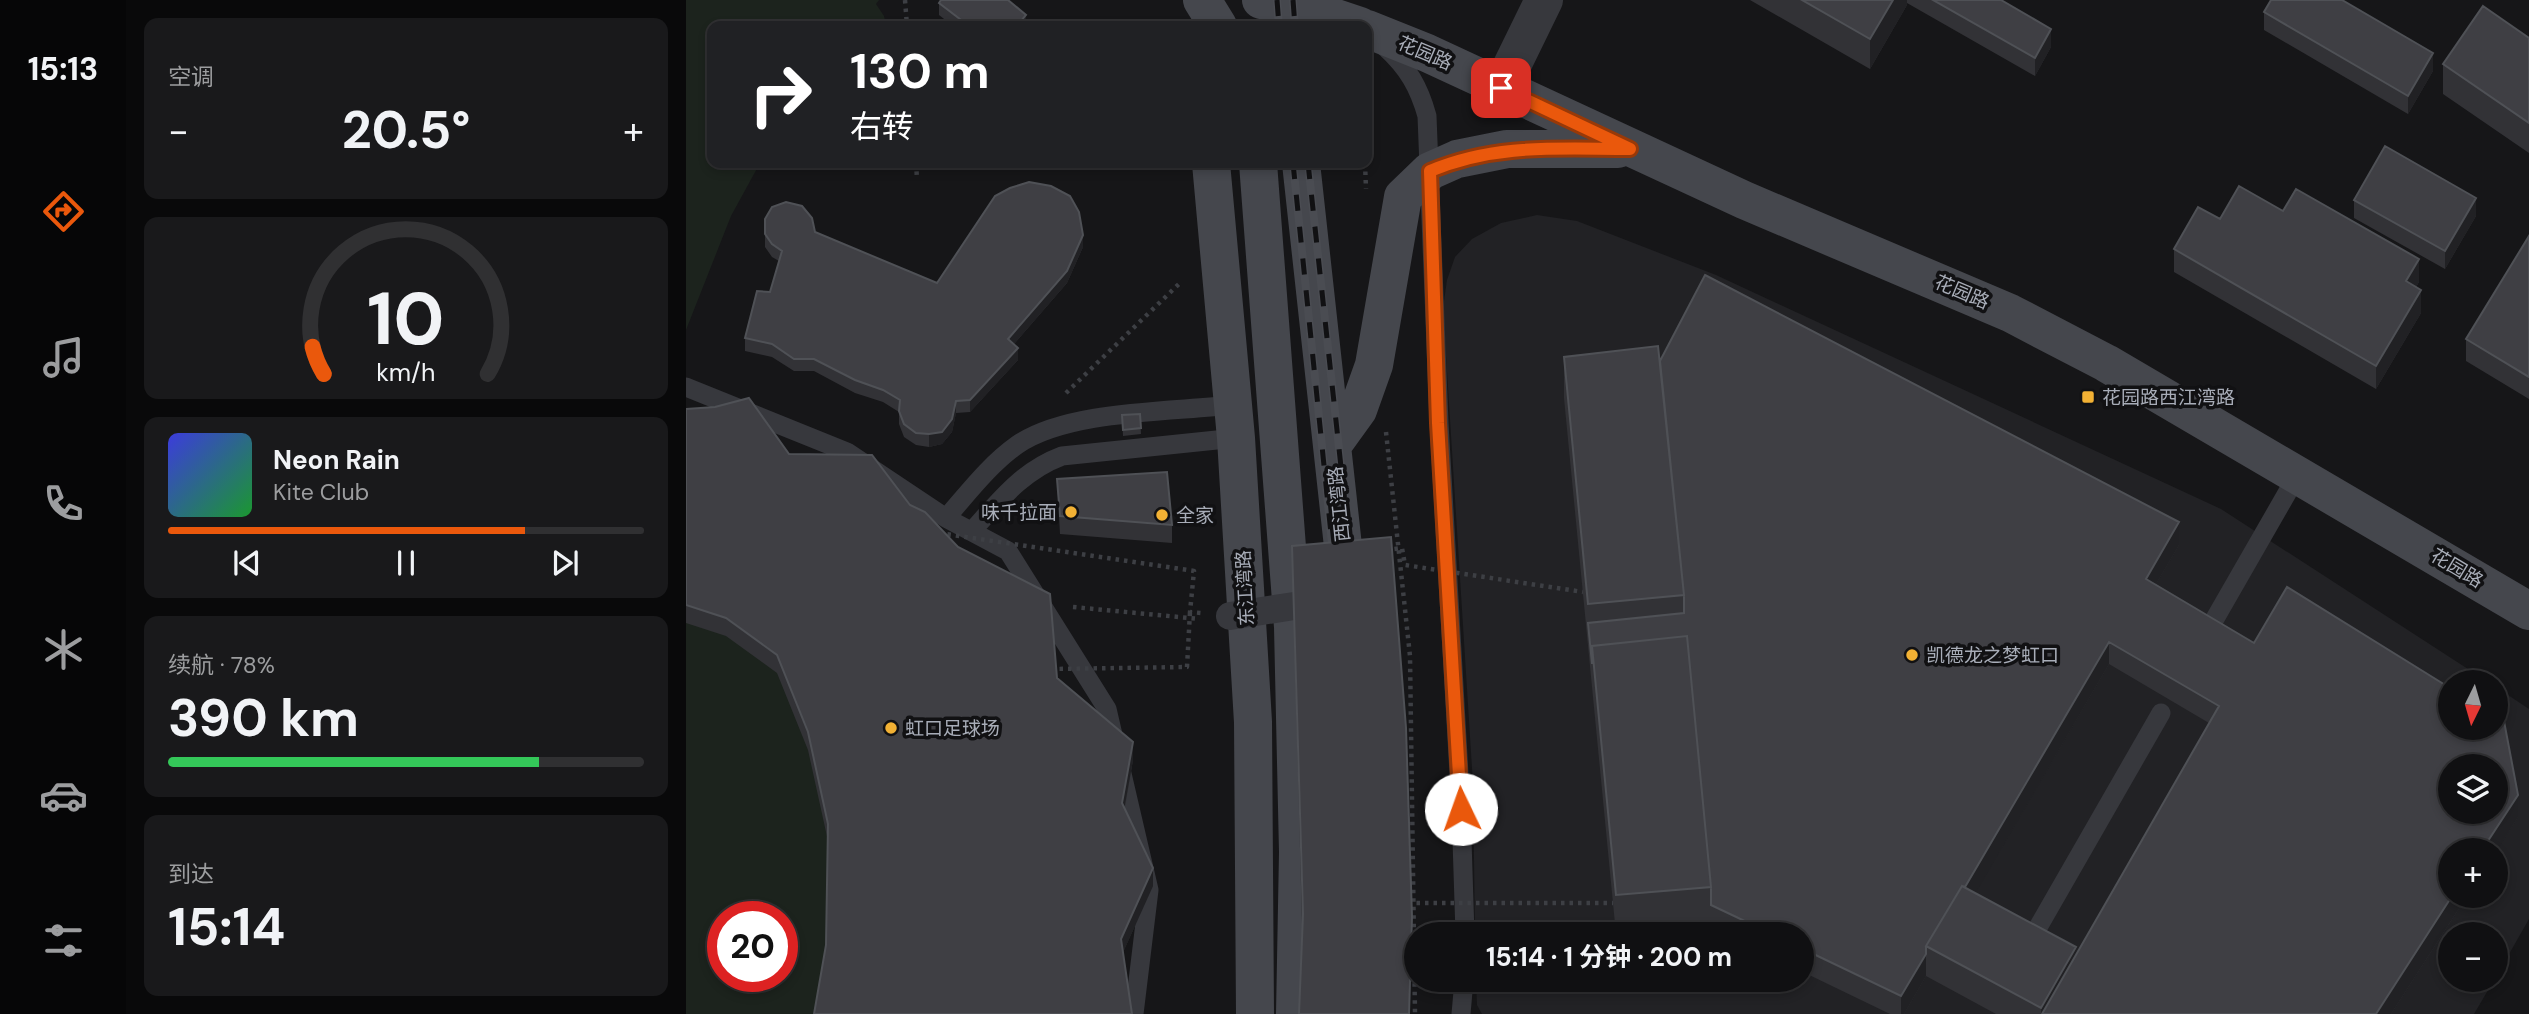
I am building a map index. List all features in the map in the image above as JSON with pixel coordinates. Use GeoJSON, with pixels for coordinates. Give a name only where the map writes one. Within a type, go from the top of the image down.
{"type":"FeatureCollection","features":[{"type":"Feature","properties":{"kind":"main road"},"geometry":{"type":"LineString","coordinates":[[1195,0],[1197,21]]}},
{"type":"Feature","properties":{"kind":"main road"},"geometry":{"type":"LineString","coordinates":[[1202,0],[1215,21]]}},
{"type":"Feature","properties":{"kind":"main road","name":"花园路"},"geometry":{"type":"LineString","coordinates":[[1278,8],[1332,21]]}},
{"type":"Feature","properties":{"kind":"main road","name":"花园路"},"geometry":{"type":"LineString","coordinates":[[1372,33],[1501,88],[1630,149],[2010,313],[2106,363],[2529,611]]}},
{"type":"Feature","properties":{"kind":"main road"},"geometry":{"type":"LineString","coordinates":[[1332,446],[1358,410],[1374,365],[1403,197],[1430,171],[1457,159],[1507,149],[1630,149]]}},
{"type":"Feature","properties":{"kind":"main road","name":"东江湾路"},"geometry":{"type":"LineString","coordinates":[[1211,168],[1234,421],[1253,722],[1255,1014]]}},
{"type":"Feature","properties":{"kind":"main road"},"geometry":{"type":"LineString","coordinates":[[1258,168],[1293,627],[1298,852],[1295,1014]]}},
{"type":"Feature","properties":{"kind":"main road","name":"西江湾路"},"geometry":{"type":"LineString","coordinates":[[1302,168],[1352,624]]}},
{"type":"Feature","properties":{"kind":"street"},"geometry":{"type":"LineString","coordinates":[[1501,88],[1544,0]]}},
{"type":"Feature","properties":{"kind":"street"},"geometry":{"type":"LineString","coordinates":[[1221,618],[1294,606]]}},
{"type":"Feature","properties":{"kind":"lane"},"geometry":{"type":"LineString","coordinates":[[1372,38],[1405,66],[1420,90],[1427,116],[1438,423],[1461,809],[1465,922]]}},
{"type":"Feature","properties":{"kind":"lane"},"geometry":{"type":"LineString","coordinates":[[686,387],[847,452],[940,529],[972,531],[1008,551],[1107,709],[1149,890],[1135,1014]]}},
{"type":"Feature","properties":{"kind":"lane"},"geometry":{"type":"LineString","coordinates":[[940,529],[995,464],[1018,444],[1047,430],[1080,421],[1234,421]]}},
{"type":"Feature","properties":{"kind":"lane"},"geometry":{"type":"LineString","coordinates":[[972,531],[1018,480],[1039,465],[1062,456],[1234,421]]}},
{"type":"Feature","properties":{"kind":"lane"},"geometry":{"type":"LineString","coordinates":[[2205,636],[2298,474]]}},
{"type":"Feature","properties":{"kind":"lane"},"geometry":{"type":"LineString","coordinates":[[2029,943],[2161,713]]}},
{"type":"Feature","properties":{"kind":"lane"},"geometry":{"type":"LineString","coordinates":[[1461,1014],[1463,992]]}},
{"type":"Feature","properties":{"kind":"path"},"geometry":{"type":"LineString","coordinates":[[905,0],[907,21]]}},
{"type":"Feature","properties":{"kind":"path"},"geometry":{"type":"LineString","coordinates":[[916,168],[917,179]]}},
{"type":"Feature","properties":{"kind":"path"},"geometry":{"type":"LineString","coordinates":[[1365,168],[1367,198]]}},
{"type":"Feature","properties":{"kind":"path"},"geometry":{"type":"LineString","coordinates":[[1066,393],[1182,281]]}},
{"type":"Feature","properties":{"kind":"path"},"geometry":{"type":"LineString","coordinates":[[1386,431],[1410,656],[1416,1014]]}},
{"type":"Feature","properties":{"kind":"path"},"geometry":{"type":"LineString","coordinates":[[940,529],[946,543]]}},
{"type":"Feature","properties":{"kind":"path"},"geometry":{"type":"LineString","coordinates":[[940,529],[1194,571],[1188,667],[1042,669]]}},
{"type":"Feature","properties":{"kind":"path"},"geometry":{"type":"LineString","coordinates":[[1380,551],[1402,548],[1405,565],[1583,592]]}},
{"type":"Feature","properties":{"kind":"path"},"geometry":{"type":"LineString","coordinates":[[1061,606],[1221,618]]}},
{"type":"Feature","properties":{"kind":"path"},"geometry":{"type":"LineString","coordinates":[[1190,612],[1221,618]]}},
{"type":"Feature","properties":{"kind":"path"},"geometry":{"type":"LineString","coordinates":[[1399,903],[1613,903]]}},
{"type":"Feature","properties":{"kind":"shaded area"},"geometry":{"type":"Polygon","coordinates":[[[686,0],[879,0],[876,4],[885,21],[707,21],[707,168],[757,168],[731,216],[686,330],[686,0]]]}},
{"type":"Feature","properties":{"kind":"shaded area","name":"凯德龙之梦虹口"},"geometry":{"type":"Polygon","coordinates":[[[1537,215],[1577,221],[1716,275],[2221,509],[2469,670],[2438,670],[2438,740],[2508,740],[2508,695],[2529,709],[2529,919],[2508,956],[2508,922],[2438,922],[2438,992],[2487,992],[2474,1014],[1482,1014],[1477,1005],[1476,992],[1814,992],[1814,922],[1475,922],[1473,784],[1443,308],[1447,280],[1455,257],[1472,239],[1501,223],[1537,215]]]}},
{"type":"Feature","properties":{"kind":"shaded area","name":"虹口足球场"},"geometry":{"type":"Polygon","coordinates":[[[686,427],[789,472],[1057,696],[1153,886],[1121,957],[1130,1014],[686,1014],[686,427]]]}},
{"type":"Feature","properties":{"kind":"building"},"geometry":{"type":"Polygon","coordinates":[[[941,0],[1008,0],[1026,15],[1021,21],[962,21],[939,3],[941,0]]]}},
{"type":"Feature","properties":{"kind":"building"},"geometry":{"type":"Polygon","coordinates":[[[1802,0],[1893,0],[1870,39],[1802,0]]]}},
{"type":"Feature","properties":{"kind":"building"},"geometry":{"type":"Polygon","coordinates":[[[1933,0],[2001,0],[2051,29],[2035,58],[1933,0]]]}},
{"type":"Feature","properties":{"kind":"building"},"geometry":{"type":"Polygon","coordinates":[[[2271,0],[2342,0],[2433,53],[2408,96],[2264,12],[2271,0]]]}},
{"type":"Feature","properties":{"kind":"building"},"geometry":{"type":"Polygon","coordinates":[[[2483,6],[2529,38],[2529,123],[2443,64],[2483,6]]]}},
{"type":"Feature","properties":{"kind":"building"},"geometry":{"type":"Polygon","coordinates":[[[2385,146],[2476,198],[2445,251],[2354,200],[2385,146]]]}},
{"type":"Feature","properties":{"kind":"building"},"geometry":{"type":"Polygon","coordinates":[[[1029,182],[1051,186],[1070,196],[1079,212],[1083,235],[1067,271],[1008,339],[1018,348],[970,400],[956,401],[952,419],[942,432],[916,433],[904,424],[899,411],[900,400],[883,390],[855,380],[814,359],[794,359],[772,344],[745,338],[757,291],[770,292],[782,251],[772,244],[765,234],[765,219],[772,207],[786,202],[802,206],[812,218],[815,232],[937,283],[995,196],[1029,182]]]}},
{"type":"Feature","properties":{"kind":"building"},"geometry":{"type":"Polygon","coordinates":[[[2239,186],[2283,211],[2296,189],[2419,259],[2406,281],[2421,290],[2376,366],[2174,249],[2198,207],[2220,219],[2239,186]]]}},
{"type":"Feature","properties":{"kind":"building"},"geometry":{"type":"Polygon","coordinates":[[[2529,236],[2529,377],[2466,339],[2529,236]]]}},
{"type":"Feature","properties":{"kind":"building","name":"凯德龙之梦虹口"},"geometry":{"type":"Polygon","coordinates":[[[1705,275],[2179,522],[2146,579],[2254,643],[2287,587],[2438,681],[2438,740],[2508,740],[2518,795],[2508,810],[2508,754],[2438,754],[2438,824],[2499,824],[2490,838],[2438,838],[2438,908],[2444,908],[2376,1014],[2042,1014],[2219,706],[2109,642],[1965,887],[1962,886],[1926,946],[1926,954],[1901,996],[1814,954],[1814,922],[1747,922],[1711,905],[1687,636],[1592,646],[1592,664],[1588,623],[1684,613],[1660,361],[1705,275]]]}},
{"type":"Feature","properties":{"kind":"building"},"geometry":{"type":"Polygon","coordinates":[[[1658,346],[1684,595],[1588,604],[1564,357],[1658,346]]]}},
{"type":"Feature","properties":{"kind":"building","name":"虹口足球场"},"geometry":{"type":"Polygon","coordinates":[[[749,398],[789,454],[872,455],[910,505],[925,512],[958,547],[1050,594],[1057,678],[1133,742],[1122,803],[1153,868],[1121,939],[1132,1014],[814,1014],[826,945],[828,824],[808,732],[777,655],[726,618],[686,605],[686,409],[715,407],[749,398]]]}},
{"type":"Feature","properties":{"kind":"building"},"geometry":{"type":"Polygon","coordinates":[[[1140,414],[1141,428],[1123,430],[1122,415],[1140,414]]]}},
{"type":"Feature","properties":{"kind":"building"},"geometry":{"type":"Polygon","coordinates":[[[1167,472],[1172,525],[1060,516],[1057,479],[1167,472]]]}},
{"type":"Feature","properties":{"kind":"building"},"geometry":{"type":"Polygon","coordinates":[[[1391,537],[1406,728],[1412,917],[1412,922],[1404,922],[1404,992],[1410,992],[1409,1014],[1299,1014],[1303,914],[1292,546],[1391,537]]]}},
{"type":"Feature","properties":{"kind":"building"},"geometry":{"type":"Polygon","coordinates":[[[1687,636],[1711,887],[1616,895],[1592,646],[1687,636]]]}},
{"type":"Feature","properties":{"kind":"building"},"geometry":{"type":"Polygon","coordinates":[[[1962,886],[2076,947],[2041,1008],[1926,946],[1962,886]]]}},
{"type":"Feature","properties":{"kind":"railway"},"geometry":{"type":"LineString","coordinates":[[1277,0],[1279,21]]}},
{"type":"Feature","properties":{"kind":"railway"},"geometry":{"type":"LineString","coordinates":[[1293,0],[1295,21]]}},
{"type":"Feature","properties":{"kind":"railway"},"geometry":{"type":"LineString","coordinates":[[1294,168],[1334,563]]}},
{"type":"Feature","properties":{"kind":"railway"},"geometry":{"type":"LineString","coordinates":[[1309,168],[1351,559]]}},
{"type":"Feature","properties":{"kind":"place","name":"花园路西江湾路"},"geometry":{"type":"Point","coordinates":[2088,397]}},
{"type":"Feature","properties":{"kind":"place","name":"味千拉面"},"geometry":{"type":"Point","coordinates":[1071,512]}},
{"type":"Feature","properties":{"kind":"place","name":"全家"},"geometry":{"type":"Point","coordinates":[1162,515]}},
{"type":"Feature","properties":{"kind":"place","name":"凯德龙之梦虹口"},"geometry":{"type":"Point","coordinates":[1912,655]}},
{"type":"Feature","properties":{"kind":"place","name":"虹口足球场"},"geometry":{"type":"Point","coordinates":[891,728]}},
{"type":"Feature","properties":{"kind":"route"},"geometry":{"type":"LineString","coordinates":[[1461,809],[1438,423],[1430,171],[1457,159],[1507,149],[1630,149],[1501,88]]}}]}
